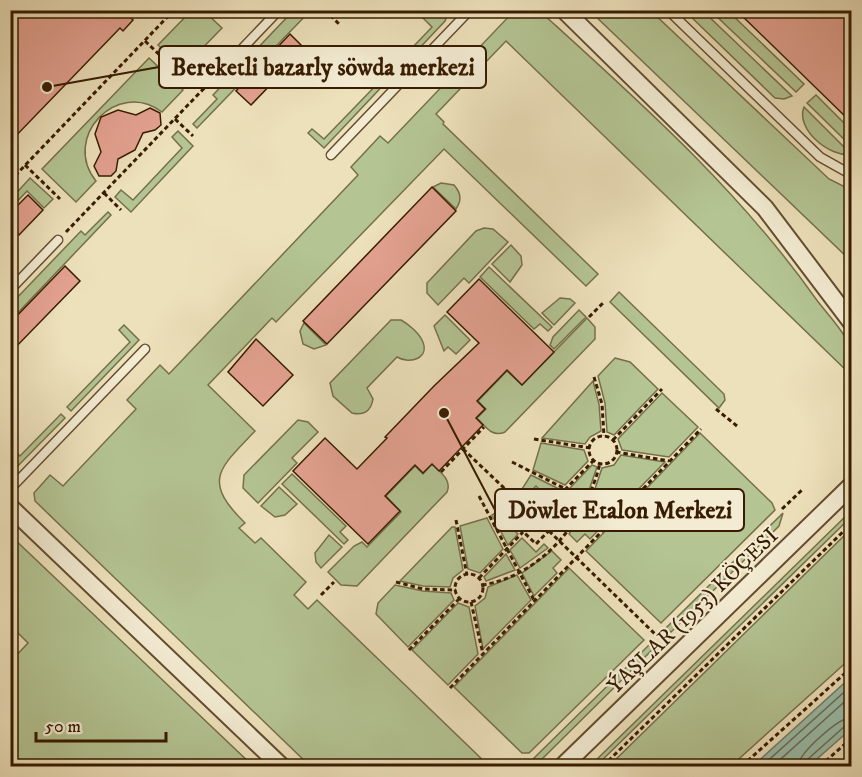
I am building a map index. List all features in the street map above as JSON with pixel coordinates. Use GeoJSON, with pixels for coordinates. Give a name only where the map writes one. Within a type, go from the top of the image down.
{"type":"FeatureCollection","features":[{"type":"Feature","properties":{"kind":"street"},"geometry":{"type":"LineString","coordinates":[[564,10],[765,208],[852,323]]}},
{"type":"Feature","properties":{"kind":"street","name":"ÝAŞLAR (1953) KÖÇESI"},"geometry":{"type":"LineString","coordinates":[[563,766],[852,485]]}},
{"type":"Feature","properties":{"kind":"street"},"geometry":{"type":"LineString","coordinates":[[10,507],[281,766]]}},
{"type":"Feature","properties":{"kind":"lane"},"geometry":{"type":"LineString","coordinates":[[219,73],[279,10]]}},
{"type":"Feature","properties":{"kind":"lane"},"geometry":{"type":"LineString","coordinates":[[331,155],[470,10]]}},
{"type":"Feature","properties":{"kind":"lane"},"geometry":{"type":"LineString","coordinates":[[668,10],[820,157],[852,175]]}},
{"type":"Feature","properties":{"kind":"lane"},"geometry":{"type":"LineString","coordinates":[[10,290],[58,240]]}},
{"type":"Feature","properties":{"kind":"lane"},"geometry":{"type":"LineString","coordinates":[[10,489],[145,349]]}},
{"type":"Feature","properties":{"kind":"path"},"geometry":{"type":"LineString","coordinates":[[10,181],[174,10]]}},
{"type":"Feature","properties":{"kind":"path"},"geometry":{"type":"LineString","coordinates":[[325,10],[340,25]]}},
{"type":"Feature","properties":{"kind":"path"},"geometry":{"type":"LineString","coordinates":[[145,41],[180,74]]}},
{"type":"Feature","properties":{"kind":"path"},"geometry":{"type":"LineString","coordinates":[[58,240],[219,73]]}},
{"type":"Feature","properties":{"kind":"path"},"geometry":{"type":"LineString","coordinates":[[175,119],[193,136]]}},
{"type":"Feature","properties":{"kind":"path"},"geometry":{"type":"LineString","coordinates":[[25,165],[60,199]]}},
{"type":"Feature","properties":{"kind":"path"},"geometry":{"type":"LineString","coordinates":[[104,193],[122,210]]}},
{"type":"Feature","properties":{"kind":"path"},"geometry":{"type":"LineString","coordinates":[[589,317],[603,303]]}},
{"type":"Feature","properties":{"kind":"path"},"geometry":{"type":"LineString","coordinates":[[10,357],[16,363]]}},
{"type":"Feature","properties":{"kind":"path"},"geometry":{"type":"LineString","coordinates":[[594,377],[602,404],[604,436]]}},
{"type":"Feature","properties":{"kind":"path"},"geometry":{"type":"LineString","coordinates":[[613,440],[662,389]]}},
{"type":"Feature","properties":{"kind":"path"},"geometry":{"type":"LineString","coordinates":[[716,409],[738,426]]}},
{"type":"Feature","properties":{"kind":"path"},"geometry":{"type":"LineString","coordinates":[[441,472],[484,427]]}},
{"type":"Feature","properties":{"kind":"path"},"geometry":{"type":"LineString","coordinates":[[450,688],[701,429]]}},
{"type":"Feature","properties":{"kind":"path"},"geometry":{"type":"LineString","coordinates":[[604,436],[613,440],[616,452],[610,462],[600,463],[594,460],[590,448],[593,440],[604,436]]}},
{"type":"Feature","properties":{"kind":"path"},"geometry":{"type":"LineString","coordinates":[[534,439],[590,448]]}},
{"type":"Feature","properties":{"kind":"path"},"geometry":{"type":"LineString","coordinates":[[463,449],[523,506]]}},
{"type":"Feature","properties":{"kind":"path"},"geometry":{"type":"LineString","coordinates":[[616,452],[669,461]]}},
{"type":"Feature","properties":{"kind":"path"},"geometry":{"type":"LineString","coordinates":[[549,506],[594,460]]}},
{"type":"Feature","properties":{"kind":"path"},"geometry":{"type":"LineString","coordinates":[[512,462],[617,515]]}},
{"type":"Feature","properties":{"kind":"path"},"geometry":{"type":"LineString","coordinates":[[482,585],[519,572],[559,541],[588,500],[600,463]]}},
{"type":"Feature","properties":{"kind":"path"},"geometry":{"type":"LineString","coordinates":[[782,509],[803,489]]}},
{"type":"Feature","properties":{"kind":"path"},"geometry":{"type":"LineString","coordinates":[[536,493],[561,518],[536,544],[510,519],[523,506],[536,493]]}},
{"type":"Feature","properties":{"kind":"path"},"geometry":{"type":"LineString","coordinates":[[479,496],[534,600]]}},
{"type":"Feature","properties":{"kind":"path"},"geometry":{"type":"LineString","coordinates":[[456,520],[467,575]]}},
{"type":"Feature","properties":{"kind":"path"},"geometry":{"type":"LineString","coordinates":[[603,766],[852,523]]}},
{"type":"Feature","properties":{"kind":"path"},"geometry":{"type":"LineString","coordinates":[[549,531],[655,634]]}},
{"type":"Feature","properties":{"kind":"path"},"geometry":{"type":"LineString","coordinates":[[478,578],[524,532]]}},
{"type":"Feature","properties":{"kind":"path"},"geometry":{"type":"LineString","coordinates":[[467,575],[478,578],[482,585],[481,595],[471,602]]}},
{"type":"Feature","properties":{"kind":"path"},"geometry":{"type":"LineString","coordinates":[[467,575],[457,582],[456,590],[460,598],[471,602]]}},
{"type":"Feature","properties":{"kind":"path"},"geometry":{"type":"LineString","coordinates":[[321,595],[334,582]]}},
{"type":"Feature","properties":{"kind":"path"},"geometry":{"type":"LineString","coordinates":[[396,582],[423,589],[456,590]]}},
{"type":"Feature","properties":{"kind":"path"},"geometry":{"type":"LineString","coordinates":[[409,651],[460,598]]}},
{"type":"Feature","properties":{"kind":"path"},"geometry":{"type":"LineString","coordinates":[[471,602],[483,654]]}},
{"type":"Feature","properties":{"kind":"path"},"geometry":{"type":"LineString","coordinates":[[742,766],[852,667]]}},
{"type":"Feature","properties":{"kind":"path"},"geometry":{"type":"LineString","coordinates":[[820,766],[852,738]]}},
{"type":"Feature","properties":{"kind":"path"},"geometry":{"type":"LineString","coordinates":[[518,766],[524,761]]}},
{"type":"Feature","properties":{"kind":"shaded area"},"geometry":{"type":"Polygon","coordinates":[[[515,10],[537,11],[543,14],[652,115],[722,184],[786,259],[841,331],[852,352],[851,375],[506,41],[436,114],[444,122],[443,124],[598,274],[586,286],[444,149],[276,322],[272,318],[208,385],[255,431],[232,455],[220,475],[223,496],[245,523],[239,528],[255,543],[261,538],[306,582],[294,595],[308,609],[317,600],[489,766],[310,766],[35,501],[34,493],[50,475],[63,486],[136,409],[127,400],[160,365],[169,374],[358,175],[351,167],[380,136],[388,143],[515,10]]]}},
{"type":"Feature","properties":{"kind":"shaded area"},"geometry":{"type":"Polygon","coordinates":[[[191,11],[204,11],[222,28],[183,68],[158,45],[191,11]]]}},
{"type":"Feature","properties":{"kind":"shaded area"},"geometry":{"type":"Polygon","coordinates":[[[293,11],[310,11],[197,128],[193,124],[217,99],[213,95],[293,11]]]}},
{"type":"Feature","properties":{"kind":"shaded area"},"geometry":{"type":"Polygon","coordinates":[[[416,11],[449,11],[445,21],[396,73],[392,69],[432,27],[416,11]]]}},
{"type":"Feature","properties":{"kind":"shaded area"},"geometry":{"type":"Polygon","coordinates":[[[590,11],[651,11],[829,179],[851,190],[851,261],[590,11]]]}},
{"type":"Feature","properties":{"kind":"shaded area"},"geometry":{"type":"Polygon","coordinates":[[[685,11],[703,11],[792,96],[784,99],[775,98],[685,11]]]}},
{"type":"Feature","properties":{"kind":"shaded area"},"geometry":{"type":"Polygon","coordinates":[[[711,11],[728,11],[804,84],[796,92],[711,11]]]}},
{"type":"Feature","properties":{"kind":"shaded area"},"geometry":{"type":"Polygon","coordinates":[[[149,58],[183,90],[162,112],[145,103],[128,102],[112,108],[99,118],[90,131],[85,147],[87,164],[96,181],[76,202],[42,169],[149,58]]]}},
{"type":"Feature","properties":{"kind":"shaded area"},"geometry":{"type":"Polygon","coordinates":[[[385,76],[389,79],[324,148],[308,133],[312,129],[324,139],[385,76]]]}},
{"type":"Feature","properties":{"kind":"shaded area"},"geometry":{"type":"Polygon","coordinates":[[[816,95],[851,130],[851,146],[807,103],[816,95]]]}},
{"type":"Feature","properties":{"kind":"shaded area"},"geometry":{"type":"Polygon","coordinates":[[[804,107],[851,154],[843,154],[825,147],[809,133],[803,116],[804,107]]]}},
{"type":"Feature","properties":{"kind":"shaded area"},"geometry":{"type":"Polygon","coordinates":[[[178,131],[193,146],[131,212],[115,197],[121,190],[133,200],[182,148],[172,137],[178,131]]]}},
{"type":"Feature","properties":{"kind":"shaded area"},"geometry":{"type":"Polygon","coordinates":[[[30,178],[53,199],[44,208],[27,191],[11,208],[11,199],[30,178]]]}},
{"type":"Feature","properties":{"kind":"shaded area"},"geometry":{"type":"Polygon","coordinates":[[[441,183],[454,185],[458,191],[460,200],[456,209],[433,187],[441,183]]]}},
{"type":"Feature","properties":{"kind":"shaded area"},"geometry":{"type":"Polygon","coordinates":[[[108,212],[111,215],[11,320],[11,304],[81,231],[85,235],[108,212]]]}},
{"type":"Feature","properties":{"kind":"shaded area"},"geometry":{"type":"Polygon","coordinates":[[[484,228],[493,229],[508,242],[469,283],[464,278],[438,305],[427,293],[427,283],[476,231],[484,228]]]}},
{"type":"Feature","properties":{"kind":"shaded area"},"geometry":{"type":"Polygon","coordinates":[[[511,245],[521,256],[522,265],[510,282],[492,264],[511,245]]]}},
{"type":"Feature","properties":{"kind":"shaded area"},"geometry":{"type":"Polygon","coordinates":[[[489,267],[552,327],[548,331],[540,324],[534,329],[480,277],[489,267]]]}},
{"type":"Feature","properties":{"kind":"shaded area"},"geometry":{"type":"Polygon","coordinates":[[[619,292],[724,394],[725,400],[719,408],[610,302],[619,292]]]}},
{"type":"Feature","properties":{"kind":"shaded area"},"geometry":{"type":"Polygon","coordinates":[[[560,298],[570,299],[575,303],[554,325],[542,313],[560,298]]]}},
{"type":"Feature","properties":{"kind":"shaded area"},"geometry":{"type":"Polygon","coordinates":[[[579,310],[586,317],[554,349],[550,345],[553,337],[579,310]]]}},
{"type":"Feature","properties":{"kind":"shaded area"},"geometry":{"type":"Polygon","coordinates":[[[445,315],[470,340],[456,354],[448,347],[444,351],[434,326],[445,315]]]}},
{"type":"Feature","properties":{"kind":"shaded area"},"geometry":{"type":"Polygon","coordinates":[[[587,318],[595,327],[595,339],[505,432],[496,433],[486,428],[477,418],[486,409],[478,401],[507,371],[522,385],[587,318]]]}},
{"type":"Feature","properties":{"kind":"shaded area"},"geometry":{"type":"Polygon","coordinates":[[[391,320],[401,320],[413,329],[422,340],[424,351],[413,360],[397,357],[367,388],[373,399],[371,407],[360,414],[352,413],[333,396],[330,383],[391,320]]]}},
{"type":"Feature","properties":{"kind":"shaded area"},"geometry":{"type":"Polygon","coordinates":[[[304,323],[326,345],[314,349],[303,344],[300,331],[304,323]]]}},
{"type":"Feature","properties":{"kind":"shaded area"},"geometry":{"type":"Polygon","coordinates":[[[124,325],[139,340],[71,411],[67,407],[130,342],[119,330],[124,325]]]}},
{"type":"Feature","properties":{"kind":"shaded area"},"geometry":{"type":"Polygon","coordinates":[[[615,358],[630,362],[658,389],[614,435],[607,432],[605,403],[598,376],[615,358]]]}},
{"type":"Feature","properties":{"kind":"shaded area"},"geometry":{"type":"Polygon","coordinates":[[[593,381],[599,404],[601,431],[590,437],[585,444],[542,438],[593,381]]]}},
{"type":"Feature","properties":{"kind":"shaded area"},"geometry":{"type":"Polygon","coordinates":[[[662,393],[698,427],[669,457],[622,450],[618,439],[662,393]]]}},
{"type":"Feature","properties":{"kind":"shaded area"},"geometry":{"type":"Polygon","coordinates":[[[61,414],[65,418],[11,473],[11,447],[20,456],[61,414]]]}},
{"type":"Feature","properties":{"kind":"shaded area"},"geometry":{"type":"Polygon","coordinates":[[[298,420],[308,422],[318,432],[292,458],[297,463],[258,503],[243,488],[244,475],[298,420]]]}},
{"type":"Feature","properties":{"kind":"shaded area"},"geometry":{"type":"Polygon","coordinates":[[[700,433],[772,503],[775,510],[661,623],[586,551],[700,433]]]}},
{"type":"Feature","properties":{"kind":"shaded area"},"geometry":{"type":"Polygon","coordinates":[[[541,443],[584,450],[588,461],[565,485],[533,470],[541,443]]]}},
{"type":"Feature","properties":{"kind":"shaded area"},"geometry":{"type":"Polygon","coordinates":[[[621,455],[665,462],[617,511],[592,498],[602,468],[614,465],[621,455]]]}},
{"type":"Feature","properties":{"kind":"shaded area"},"geometry":{"type":"Polygon","coordinates":[[[432,464],[447,480],[447,492],[357,586],[341,585],[328,572],[354,546],[362,542],[367,547],[401,512],[386,496],[415,466],[423,474],[432,464]]]}},
{"type":"Feature","properties":{"kind":"shaded area"},"geometry":{"type":"Polygon","coordinates":[[[592,465],[597,467],[587,496],[570,488],[592,465]]]}},
{"type":"Feature","properties":{"kind":"shaded area"},"geometry":{"type":"Polygon","coordinates":[[[292,474],[346,526],[340,532],[348,540],[344,544],[282,484],[292,474]]]}},
{"type":"Feature","properties":{"kind":"shaded area"},"geometry":{"type":"Polygon","coordinates":[[[531,475],[561,490],[550,500],[536,486],[528,494],[522,489],[531,475]]]}},
{"type":"Feature","properties":{"kind":"shaded area"},"geometry":{"type":"Polygon","coordinates":[[[279,487],[297,504],[285,515],[275,517],[261,506],[279,487]]]}},
{"type":"Feature","properties":{"kind":"shaded area"},"geometry":{"type":"Polygon","coordinates":[[[589,504],[613,515],[590,539],[585,534],[577,542],[569,534],[589,504]]]}},
{"type":"Feature","properties":{"kind":"shaded area"},"geometry":{"type":"Polygon","coordinates":[[[506,506],[511,511],[503,520],[518,534],[508,545],[492,515],[506,506]]]}},
{"type":"Feature","properties":{"kind":"shaded area"},"geometry":{"type":"Polygon","coordinates":[[[851,511],[851,517],[596,766],[590,766],[851,511]]]}},
{"type":"Feature","properties":{"kind":"shaded area"},"geometry":{"type":"Polygon","coordinates":[[[783,513],[779,526],[671,632],[666,628],[783,513]]]}},
{"type":"Feature","properties":{"kind":"shaded area"},"geometry":{"type":"Polygon","coordinates":[[[487,518],[503,549],[480,573],[468,569],[460,526],[487,518]]]}},
{"type":"Feature","properties":{"kind":"shaded area"},"geometry":{"type":"Polygon","coordinates":[[[452,527],[455,527],[463,570],[453,578],[450,587],[423,586],[400,581],[452,527]]]}},
{"type":"Feature","properties":{"kind":"shaded area"},"geometry":{"type":"Polygon","coordinates":[[[851,529],[851,658],[731,766],[609,766],[851,529]]]}},
{"type":"Feature","properties":{"kind":"shaded area"},"geometry":{"type":"Polygon","coordinates":[[[329,535],[342,547],[321,568],[316,562],[315,553],[329,535]]]}},
{"type":"Feature","properties":{"kind":"shaded area"},"geometry":{"type":"Polygon","coordinates":[[[10,536],[253,766],[11,766],[11,661],[28,643],[11,626],[10,536]]]}},
{"type":"Feature","properties":{"kind":"shaded area"},"geometry":{"type":"Polygon","coordinates":[[[522,538],[536,552],[544,544],[548,548],[520,568],[510,550],[522,538]]]}},
{"type":"Feature","properties":{"kind":"shaded area"},"geometry":{"type":"Polygon","coordinates":[[[552,551],[561,560],[553,568],[557,573],[534,596],[522,573],[552,551]]]}},
{"type":"Feature","properties":{"kind":"shaded area"},"geometry":{"type":"Polygon","coordinates":[[[506,554],[515,570],[486,581],[484,577],[506,554]]]}},
{"type":"Feature","properties":{"kind":"shaded area"},"geometry":{"type":"Polygon","coordinates":[[[569,568],[644,640],[529,753],[522,753],[454,687],[569,568]]]}},
{"type":"Feature","properties":{"kind":"shaded area"},"geometry":{"type":"Polygon","coordinates":[[[517,575],[531,600],[483,649],[475,606],[485,598],[488,587],[517,575]]]}},
{"type":"Feature","properties":{"kind":"shaded area"},"geometry":{"type":"Polygon","coordinates":[[[395,585],[423,591],[451,593],[454,600],[408,647],[376,614],[378,603],[395,585]]]}},
{"type":"Feature","properties":{"kind":"shaded area"},"geometry":{"type":"Polygon","coordinates":[[[458,603],[469,607],[478,654],[448,685],[412,650],[458,603]]]}},
{"type":"Feature","properties":{"kind":"shaded area"},"geometry":{"type":"Polygon","coordinates":[[[649,645],[653,649],[542,759],[532,760],[649,645]]]}},
{"type":"Feature","properties":{"kind":"water"},"geometry":{"type":"Polygon","coordinates":[[[851,677],[851,729],[809,766],[753,766],[851,677]]]}},
{"type":"Feature","properties":{"kind":"building"},"geometry":{"type":"Polygon","coordinates":[[[10,10],[137,10],[130,17],[133,20],[123,31],[120,28],[10,142],[10,10]]]}},
{"type":"Feature","properties":{"kind":"building"},"geometry":{"type":"Polygon","coordinates":[[[736,10],[852,10],[852,123],[736,10]]]}},
{"type":"Feature","properties":{"kind":"building"},"geometry":{"type":"Polygon","coordinates":[[[290,34],[305,49],[251,105],[236,91],[290,34]]]}},
{"type":"Feature","properties":{"kind":"building"},"geometry":{"type":"Polygon","coordinates":[[[150,108],[160,113],[161,125],[155,130],[143,133],[135,150],[118,159],[116,171],[111,176],[99,176],[94,166],[101,152],[95,134],[101,117],[118,110],[136,115],[150,108]]]}},
{"type":"Feature","properties":{"kind":"building"},"geometry":{"type":"Polygon","coordinates":[[[432,187],[456,211],[327,344],[303,321],[432,187]]]}},
{"type":"Feature","properties":{"kind":"building"},"geometry":{"type":"Polygon","coordinates":[[[28,195],[43,210],[19,235],[10,227],[10,213],[28,195]]]}},
{"type":"Feature","properties":{"kind":"building"},"geometry":{"type":"Polygon","coordinates":[[[65,266],[80,281],[10,353],[10,323],[65,266]]]}},
{"type":"Feature","properties":{"kind":"building"},"geometry":{"type":"Polygon","coordinates":[[[479,279],[554,352],[522,385],[507,370],[477,401],[485,409],[476,418],[483,425],[439,471],[432,464],[423,473],[415,465],[385,496],[400,511],[368,544],[293,471],[325,438],[357,469],[434,386],[479,343],[447,312],[479,279]]]}},
{"type":"Feature","properties":{"kind":"building"},"geometry":{"type":"Polygon","coordinates":[[[256,339],[293,375],[263,406],[228,372],[256,339]]]}},
{"type":"Feature","properties":{"kind":"place","name":"Bereketli bazarly söwda merkezi"},"geometry":{"type":"Point","coordinates":[47,87]}},
{"type":"Feature","properties":{"kind":"place","name":"Döwlet Etalon Merkezi"},"geometry":{"type":"Point","coordinates":[444,413]}}]}
